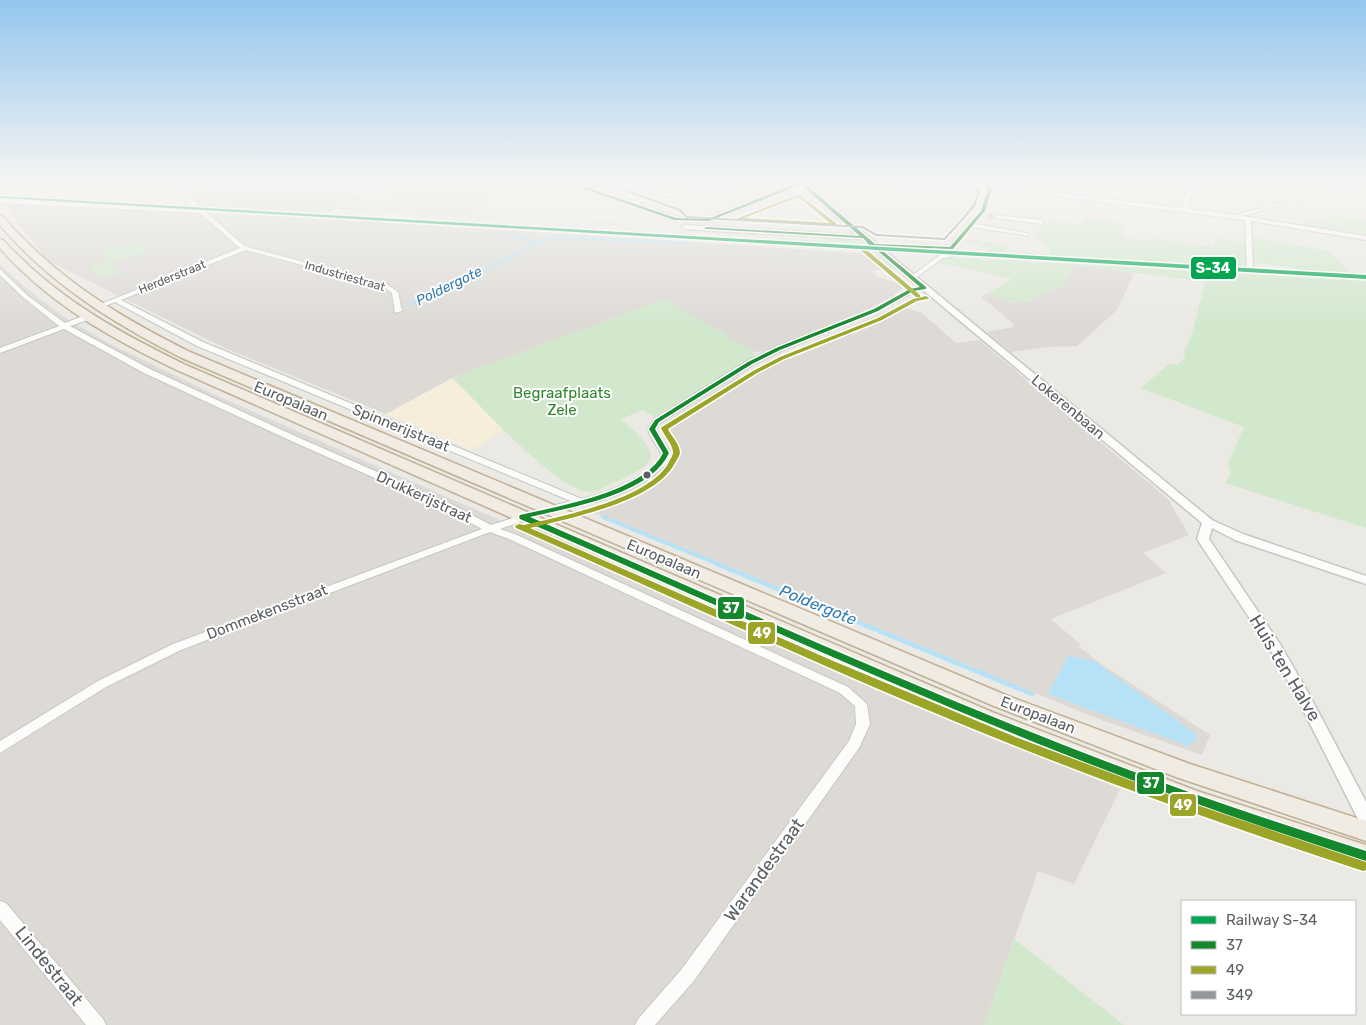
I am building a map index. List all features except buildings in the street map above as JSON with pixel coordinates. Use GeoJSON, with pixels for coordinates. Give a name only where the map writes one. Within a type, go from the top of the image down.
{"type":"FeatureCollection","features":[{"type":"Feature","properties":{"kind":"highway","name":"Europalaan"},"geometry":{"type":"LineString","coordinates":[[9,230],[17,241],[43,266],[98,307],[186,355],[1001,701],[1184,770],[1366,831]]}},
{"type":"Feature","properties":{"kind":"highway","name":"Europalaan"},"geometry":{"type":"LineString","coordinates":[[0,242],[13,258],[38,281],[88,317],[169,362],[985,718],[1088,760],[1192,799],[1366,856]]}},
{"type":"Feature","properties":{"kind":"street","name":"Industriestraat"},"geometry":{"type":"LineString","coordinates":[[223,230],[245,248],[386,286],[395,292],[398,311]]}},
{"type":"Feature","properties":{"kind":"street"},"geometry":{"type":"LineString","coordinates":[[777,230],[862,237]]}},
{"type":"Feature","properties":{"kind":"street","name":"Lokerenbaan"},"geometry":{"type":"LineString","coordinates":[[854,230],[1208,522],[1239,537],[1366,580]]}},
{"type":"Feature","properties":{"kind":"street"},"geometry":{"type":"LineString","coordinates":[[872,245],[951,248],[967,230]]}},
{"type":"Feature","properties":{"kind":"street"},"geometry":{"type":"LineString","coordinates":[[998,230],[1027,235]]}},
{"type":"Feature","properties":{"kind":"street"},"geometry":{"type":"LineString","coordinates":[[1248,230],[1250,267]]}},
{"type":"Feature","properties":{"kind":"street"},"geometry":{"type":"LineString","coordinates":[[1315,230],[1366,238]]}},
{"type":"Feature","properties":{"kind":"street","name":"Herderstraat"},"geometry":{"type":"LineString","coordinates":[[98,307],[245,248]]}},
{"type":"Feature","properties":{"kind":"street"},"geometry":{"type":"LineString","coordinates":[[912,278],[942,256],[948,256]]}},
{"type":"Feature","properties":{"kind":"street","name":"Drukkerijstraat"},"geometry":{"type":"LineString","coordinates":[[0,271],[26,297],[64,326],[147,371],[292,438],[451,508],[490,529],[526,542],[844,690],[861,704]]}},
{"type":"Feature","properties":{"kind":"street","name":"Dommekensstraat"},"geometry":{"type":"LineString","coordinates":[[0,748],[78,698],[135,666],[177,647],[523,517],[604,496],[630,484],[661,465],[666,453],[655,436],[652,425],[750,363],[778,349],[876,310],[912,290],[924,288]]}},
{"type":"Feature","properties":{"kind":"street","name":"Spinnerijstraat"},"geometry":{"type":"LineString","coordinates":[[116,300],[200,344],[579,501]]}},
{"type":"Feature","properties":{"kind":"street"},"geometry":{"type":"LineString","coordinates":[[0,350],[88,317]]}},
{"type":"Feature","properties":{"kind":"street","name":"Huis ten Halve"},"geometry":{"type":"LineString","coordinates":[[1208,522],[1203,539],[1275,647],[1366,818]]}},
{"type":"Feature","properties":{"kind":"street","name":"Warandestraat"},"geometry":{"type":"LineString","coordinates":[[644,1025],[688,976],[854,744],[863,724],[861,704]]}},
{"type":"Feature","properties":{"kind":"street","name":"Lindestraat"},"geometry":{"type":"LineString","coordinates":[[0,908],[97,1025]]}},
{"type":"Feature","properties":{"kind":"shaded area"},"geometry":{"type":"Polygon","coordinates":[[[24,230],[500,230],[875,254],[894,268],[872,271],[878,277],[906,285],[892,297],[858,314],[764,351],[754,352],[665,299],[452,378],[386,414],[227,349],[48,261],[24,230]]]}},
{"type":"Feature","properties":{"kind":"shaded area"},"geometry":{"type":"Polygon","coordinates":[[[0,265],[64,317],[108,343],[213,394],[858,678],[1120,789],[1074,884],[1038,871],[984,1025],[0,1025],[0,265]]]}},
{"type":"Feature","properties":{"kind":"shaded area"},"geometry":{"type":"Polygon","coordinates":[[[1075,265],[1134,273],[1117,310],[1077,346],[1048,347],[1011,352],[987,332],[1014,327],[1011,321],[981,297],[987,294],[1013,303],[1030,301],[1053,288],[1075,265]]]}},
{"type":"Feature","properties":{"kind":"shaded area"},"geometry":{"type":"Polygon","coordinates":[[[899,306],[922,313],[956,343],[979,340],[1168,499],[1189,535],[1143,553],[1166,573],[1051,619],[1080,644],[1078,646],[1104,666],[1210,735],[1202,755],[1096,718],[587,510],[654,480],[670,467],[676,459],[676,453],[674,445],[662,431],[661,425],[739,376],[742,377],[766,362],[899,306]]]}},
{"type":"Feature","properties":{"kind":"shaded area"},"geometry":{"type":"Polygon","coordinates":[[[452,378],[504,430],[472,450],[386,414],[452,378]]]}},
{"type":"Feature","properties":{"kind":"green space"},"geometry":{"type":"Polygon","coordinates":[[[1040,230],[1123,230],[1121,237],[1152,241],[1154,238],[1214,248],[1216,238],[1251,244],[1251,237],[1330,251],[1351,274],[1311,271],[1247,261],[1247,269],[988,253],[990,249],[980,247],[982,245],[966,242],[969,239],[1006,245],[1007,252],[1051,254],[1050,247],[1046,243],[1034,238],[1040,230]]]}},
{"type":"Feature","properties":{"kind":"green space"},"geometry":{"type":"Polygon","coordinates":[[[1323,230],[1366,230],[1366,237],[1323,230]]]}},
{"type":"Feature","properties":{"kind":"green space"},"geometry":{"type":"Polygon","coordinates":[[[756,237],[822,241],[823,238],[858,240],[864,246],[755,239],[756,237]]]}},
{"type":"Feature","properties":{"kind":"green space"},"geometry":{"type":"Polygon","coordinates":[[[139,242],[149,253],[111,261],[101,250],[139,242]]]}},
{"type":"Feature","properties":{"kind":"green space"},"geometry":{"type":"Polygon","coordinates":[[[947,257],[1366,281],[1366,528],[1225,483],[1231,474],[1228,464],[1244,427],[1141,388],[1170,363],[1177,365],[1186,357],[1183,355],[1192,335],[1205,282],[1075,265],[1060,289],[1053,288],[1028,301],[1014,302],[987,294],[1013,279],[939,263],[947,257]]]}},
{"type":"Feature","properties":{"kind":"green space"},"geometry":{"type":"Polygon","coordinates":[[[109,261],[121,273],[99,278],[88,266],[109,261]]]}},
{"type":"Feature","properties":{"kind":"green space","name":"Begraafplaats Zele"},"geometry":{"type":"Polygon","coordinates":[[[665,299],[754,352],[754,357],[654,417],[643,410],[621,419],[644,442],[651,453],[651,458],[645,466],[637,471],[592,492],[573,486],[537,460],[517,443],[452,378],[665,299]]]}},
{"type":"Feature","properties":{"kind":"green space"},"geometry":{"type":"Polygon","coordinates":[[[1014,939],[1124,1025],[984,1025],[1014,939]]]}},
{"type":"Feature","properties":{"kind":"water"},"geometry":{"type":"Polygon","coordinates":[[[1068,656],[1094,661],[1196,734],[1197,737],[1189,746],[1048,694],[1068,656]]]}},
{"type":"Feature","properties":{"kind":"waterway"},"geometry":{"type":"LineString","coordinates":[[508,235],[536,242]]}},
{"type":"Feature","properties":{"kind":"waterway","name":"Poldergote"},"geometry":{"type":"LineString","coordinates":[[410,305],[469,274],[480,272],[550,237],[690,243]]}},
{"type":"Feature","properties":{"kind":"waterway","name":"Poldergote"},"geometry":{"type":"LineString","coordinates":[[603,517],[720,565]]}},
{"type":"Feature","properties":{"kind":"waterway","name":"Poldergote"},"geometry":{"type":"LineString","coordinates":[[717,564],[1032,694]]}},
{"type":"Feature","properties":{"kind":"railway"},"geometry":{"type":"LineString","coordinates":[[569,230],[840,246]]}},
{"type":"Feature","properties":{"kind":"rail line","name":"S-34"},"geometry":{"type":"LineString","coordinates":[[561,230],[1366,277]]}},
{"type":"Feature","properties":{"kind":"transit line","name":"37"},"geometry":{"type":"LineString","coordinates":[[738,230],[862,237]]}},
{"type":"Feature","properties":{"kind":"transit line","name":"37"},"geometry":{"type":"LineString","coordinates":[[856,230],[924,288]]}},
{"type":"Feature","properties":{"kind":"transit line","name":"349"},"geometry":{"type":"LineString","coordinates":[[868,230],[876,235],[945,239],[953,230]]}},
{"type":"Feature","properties":{"kind":"transit line","name":"37"},"geometry":{"type":"LineString","coordinates":[[872,245],[951,248],[967,230]]}},
{"type":"Feature","properties":{"kind":"transit line","name":"49"},"geometry":{"type":"LineString","coordinates":[[860,247],[918,296]]}},
{"type":"Feature","properties":{"kind":"transit line","name":"37"},"geometry":{"type":"LineString","coordinates":[[523,517],[595,499],[631,485],[659,465],[666,453],[652,429],[657,421],[750,363],[778,349],[876,310],[912,290],[924,288]]}},
{"type":"Feature","properties":{"kind":"transit line","name":"49"},"geometry":{"type":"LineString","coordinates":[[526,527],[611,503],[634,494],[654,483],[668,470],[676,455],[675,448],[664,428],[755,372],[782,358],[880,319],[915,300],[926,298]]}},
{"type":"Feature","properties":{"kind":"transit line","name":"37"},"geometry":{"type":"LineString","coordinates":[[523,517],[893,679],[1061,748],[1190,797],[1366,856]]}},
{"type":"Feature","properties":{"kind":"transit line","name":"49"},"geometry":{"type":"LineString","coordinates":[[519,526],[827,662],[1014,741],[1100,775],[1363,866]]}}]}
